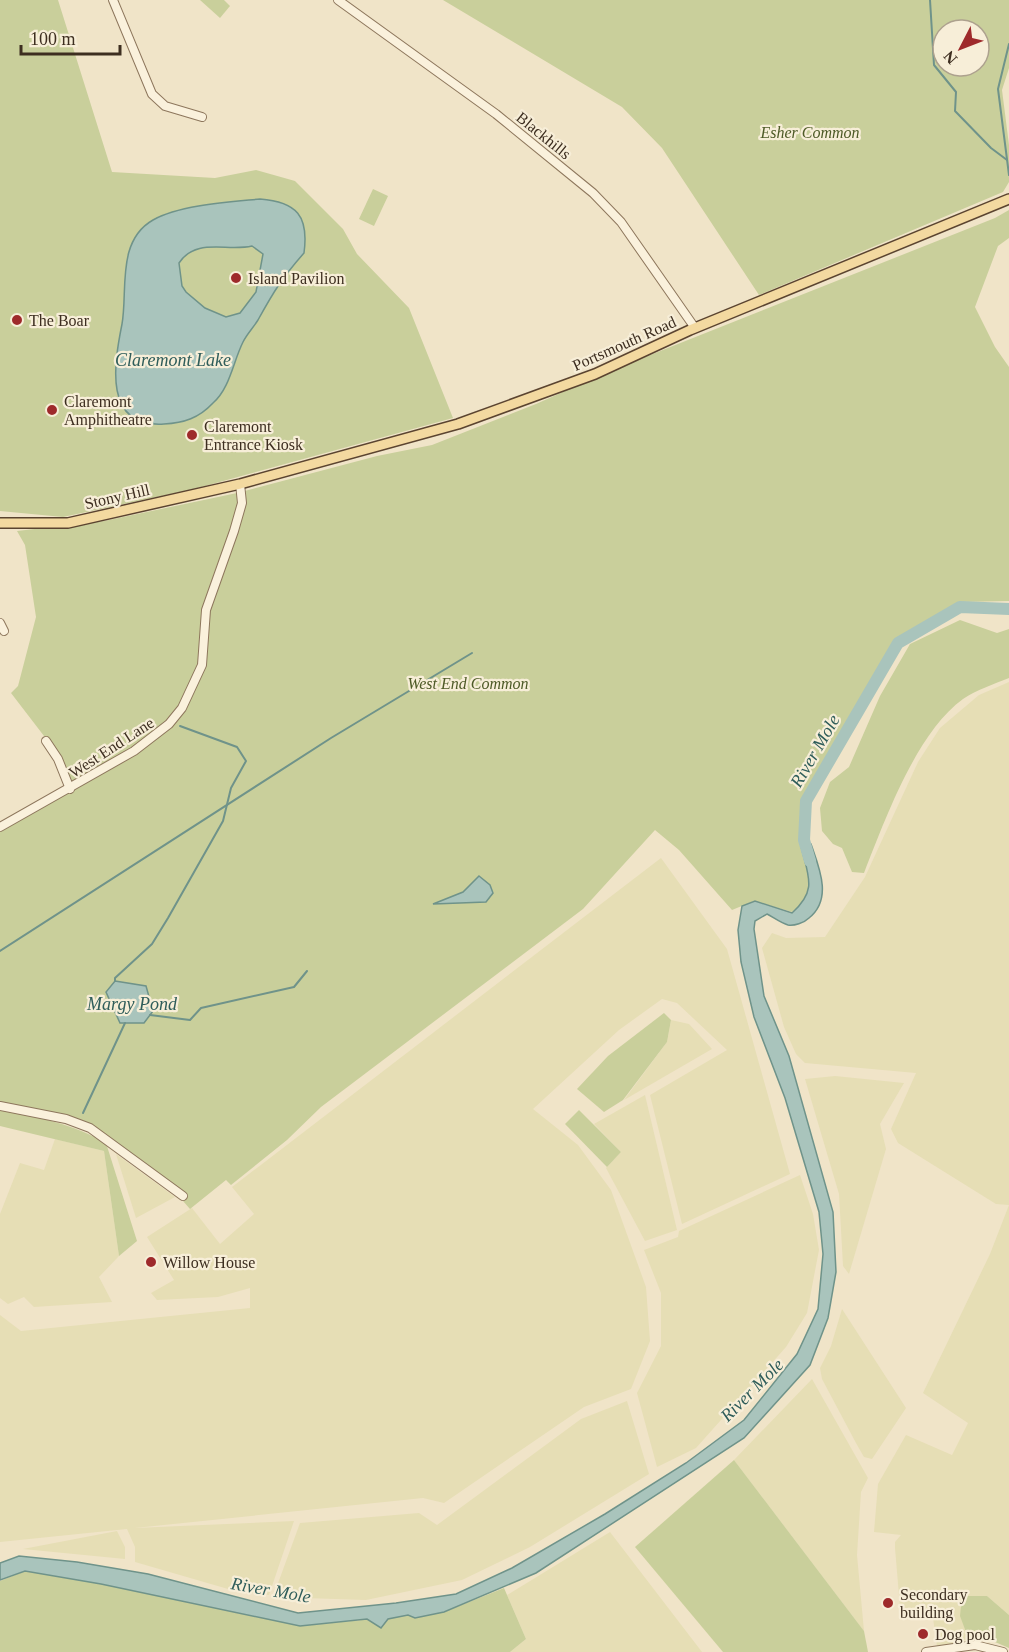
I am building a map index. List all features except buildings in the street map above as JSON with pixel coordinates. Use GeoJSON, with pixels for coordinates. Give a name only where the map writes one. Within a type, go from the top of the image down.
{"type":"FeatureCollection","features":[{"type":"Feature","properties":{"kind":"main road","name":"Portsmouth Road"},"geometry":{"type":"LineString","coordinates":[[240,484],[458,424],[505,408],[595,374],[695,328],[1009,199]]}},
{"type":"Feature","properties":{"kind":"main road","name":"Stony Hill"},"geometry":{"type":"LineString","coordinates":[[0,523],[68,523],[240,484]]}},
{"type":"Feature","properties":{"kind":"street"},"geometry":{"type":"LineString","coordinates":[[113,0],[152,94],[165,106],[202,117]]}},
{"type":"Feature","properties":{"kind":"street","name":"Blackhills"},"geometry":{"type":"LineString","coordinates":[[338,0],[496,114],[593,194],[621,222],[695,328]]}},
{"type":"Feature","properties":{"kind":"street","name":"West End Lane"},"geometry":{"type":"LineString","coordinates":[[0,827],[70,789],[154,737],[182,708],[201,665],[206,610],[242,503],[240,484]]}},
{"type":"Feature","properties":{"kind":"street"},"geometry":{"type":"LineString","coordinates":[[46,741],[58,759],[70,789]]}},
{"type":"Feature","properties":{"kind":"street"},"geometry":{"type":"LineString","coordinates":[[0,1106],[66,1119],[90,1128],[183,1196]]}},
{"type":"Feature","properties":{"kind":"street"},"geometry":{"type":"LineString","coordinates":[[926,1652],[975,1645],[1003,1652]]}},
{"type":"Feature","properties":{"kind":"shaded area"},"geometry":{"type":"Polygon","coordinates":[[[1009,682],[1009,1205],[996,1204],[898,1143],[891,1129],[916,1073],[805,1063],[796,1054],[784,1027],[762,948],[772,933],[786,938],[825,937],[865,877],[918,762],[940,728],[979,695],[1009,682]]]}},
{"type":"Feature","properties":{"kind":"shaded area"},"geometry":{"type":"Polygon","coordinates":[[[661,858],[727,949],[790,1174],[682,1224],[650,1095],[727,1050],[677,1003],[662,999],[619,1030],[533,1109],[578,1145],[611,1190],[646,1287],[650,1341],[631,1389],[584,1407],[444,1503],[423,1498],[135,1528],[294,1521],[269,1595],[235,1591],[135,1562],[135,1547],[127,1529],[0,1542],[0,1315],[21,1331],[250,1308],[250,1288],[218,1297],[157,1300],[151,1293],[174,1280],[147,1237],[192,1208],[220,1244],[254,1214],[232,1187],[661,858]]]}},
{"type":"Feature","properties":{"kind":"shaded area"},"geometry":{"type":"Polygon","coordinates":[[[671,1020],[689,1024],[712,1049],[624,1100],[667,1042],[671,1020]]]}},
{"type":"Feature","properties":{"kind":"shaded area"},"geometry":{"type":"Polygon","coordinates":[[[835,1076],[904,1083],[880,1124],[886,1149],[849,1274],[843,1266],[839,1194],[805,1079],[835,1076]]]}},
{"type":"Feature","properties":{"kind":"shaded area"},"geometry":{"type":"Polygon","coordinates":[[[645,1095],[677,1230],[645,1241],[606,1168],[621,1152],[594,1124],[645,1095]]]}},
{"type":"Feature","properties":{"kind":"shaded area"},"geometry":{"type":"Polygon","coordinates":[[[55,1139],[104,1151],[119,1256],[99,1277],[112,1302],[34,1307],[24,1297],[8,1304],[0,1298],[0,1214],[20,1163],[44,1170],[55,1139]]]}},
{"type":"Feature","properties":{"kind":"shaded area"},"geometry":{"type":"Polygon","coordinates":[[[116,1154],[175,1197],[136,1218],[116,1154]]]}},
{"type":"Feature","properties":{"kind":"shaded area"},"geometry":{"type":"Polygon","coordinates":[[[800,1175],[813,1214],[819,1250],[807,1313],[786,1347],[696,1448],[657,1467],[637,1393],[661,1346],[661,1293],[644,1250],[678,1237],[679,1231],[800,1175]]]}},
{"type":"Feature","properties":{"kind":"shaded area"},"geometry":{"type":"Polygon","coordinates":[[[1009,1205],[1009,1615],[987,1596],[966,1632],[981,1630],[981,1640],[937,1646],[933,1618],[901,1619],[895,1542],[901,1535],[874,1532],[878,1484],[906,1435],[952,1455],[968,1423],[923,1393],[990,1254],[1009,1205]]]}},
{"type":"Feature","properties":{"kind":"shaded area"},"geometry":{"type":"Polygon","coordinates":[[[842,1309],[906,1408],[872,1459],[864,1457],[822,1379],[820,1368],[831,1346],[842,1309]]]}},
{"type":"Feature","properties":{"kind":"shaded area"},"geometry":{"type":"Polygon","coordinates":[[[812,1379],[868,1478],[861,1492],[857,1555],[864,1631],[734,1460],[812,1379]]]}},
{"type":"Feature","properties":{"kind":"shaded area"},"geometry":{"type":"Polygon","coordinates":[[[627,1401],[649,1474],[530,1547],[462,1580],[366,1600],[273,1597],[300,1523],[419,1513],[437,1525],[581,1419],[627,1401]]]}},
{"type":"Feature","properties":{"kind":"shaded area"},"geometry":{"type":"Polygon","coordinates":[[[117,1531],[125,1547],[125,1559],[23,1549],[117,1531]]]}},
{"type":"Feature","properties":{"kind":"shaded area"},"geometry":{"type":"Polygon","coordinates":[[[610,1532],[702,1652],[510,1652],[526,1639],[507,1595],[610,1532]]]}},
{"type":"Feature","properties":{"kind":"green space"},"geometry":{"type":"Polygon","coordinates":[[[0,0],[58,0],[112,172],[215,178],[256,170],[295,181],[343,229],[357,254],[409,308],[453,418],[194,489],[63,517],[0,511],[0,0]]]}},
{"type":"Feature","properties":{"kind":"green space"},"geometry":{"type":"Polygon","coordinates":[[[200,0],[224,0],[230,6],[220,18],[200,0]]]}},
{"type":"Feature","properties":{"kind":"green space","name":"Esher Common"},"geometry":{"type":"Polygon","coordinates":[[[443,0],[1009,0],[1009,68],[1002,90],[1009,145],[1009,182],[1003,192],[759,295],[662,148],[622,107],[443,0]]]}},
{"type":"Feature","properties":{"kind":"green space"},"geometry":{"type":"Polygon","coordinates":[[[373,189],[388,196],[374,226],[359,219],[373,189]]]}},
{"type":"Feature","properties":{"kind":"green space","name":"West End Common"},"geometry":{"type":"Polygon","coordinates":[[[1009,210],[1009,238],[998,246],[975,307],[995,347],[1009,367],[1009,601],[961,602],[894,643],[801,800],[801,847],[811,884],[805,901],[792,912],[754,901],[732,910],[679,850],[655,830],[583,909],[321,1107],[287,1140],[231,1185],[226,1180],[190,1209],[183,1201],[181,1192],[82,1123],[0,1104],[0,831],[72,791],[54,749],[11,693],[18,686],[36,617],[25,545],[17,531],[104,521],[237,493],[377,456],[432,445],[536,404],[610,371],[995,218],[1009,210]]]}},
{"type":"Feature","properties":{"kind":"green space"},"geometry":{"type":"Polygon","coordinates":[[[960,620],[997,633],[1009,629],[1009,678],[963,699],[946,714],[931,733],[904,779],[864,873],[852,872],[842,848],[833,844],[822,831],[820,808],[830,782],[849,767],[880,696],[910,644],[960,620]]]}},
{"type":"Feature","properties":{"kind":"green space"},"geometry":{"type":"Polygon","coordinates":[[[664,1013],[671,1020],[667,1042],[623,1100],[604,1112],[577,1089],[608,1056],[664,1013]]]}},
{"type":"Feature","properties":{"kind":"green space"},"geometry":{"type":"Polygon","coordinates":[[[0,1109],[68,1126],[106,1143],[137,1241],[119,1256],[104,1151],[0,1126],[0,1109]]]}},
{"type":"Feature","properties":{"kind":"green space"},"geometry":{"type":"Polygon","coordinates":[[[579,1110],[621,1152],[607,1167],[565,1124],[579,1110]]]}},
{"type":"Feature","properties":{"kind":"green space"},"geometry":{"type":"Polygon","coordinates":[[[734,1460],[864,1631],[868,1652],[723,1652],[635,1547],[734,1460]]]}},
{"type":"Feature","properties":{"kind":"green space"},"geometry":{"type":"Polygon","coordinates":[[[25,1571],[101,1584],[300,1626],[444,1612],[504,1588],[526,1639],[510,1652],[0,1652],[0,1581],[25,1571]]]}},
{"type":"Feature","properties":{"kind":"green space"},"geometry":{"type":"Polygon","coordinates":[[[962,1596],[987,1596],[1009,1615],[1009,1648],[995,1642],[981,1640],[981,1630],[966,1632],[960,1616],[962,1596]]]}},
{"type":"Feature","properties":{"kind":"water","name":"Claremont Lake"},"geometry":{"type":"Polygon","coordinates":[[[260,199],[283,204],[298,213],[304,229],[304,253],[279,285],[245,339],[219,397],[208,408],[185,421],[164,424],[144,422],[131,416],[122,405],[117,391],[116,374],[124,311],[126,268],[133,240],[141,229],[164,215],[220,203],[260,199]],[[252,246],[194,250],[179,263],[182,286],[205,308],[226,317],[240,313],[256,292],[263,254],[252,246]]]}},
{"type":"Feature","properties":{"kind":"water"},"geometry":{"type":"Polygon","coordinates":[[[811,844],[822,882],[821,902],[816,910],[809,918],[793,925],[785,924],[767,914],[755,921],[754,929],[764,996],[789,1056],[833,1212],[836,1272],[828,1318],[810,1365],[744,1438],[536,1573],[444,1612],[415,1618],[408,1615],[388,1619],[381,1628],[367,1619],[300,1626],[101,1584],[25,1571],[0,1580],[0,1563],[19,1556],[77,1562],[148,1574],[298,1613],[456,1594],[512,1568],[605,1514],[686,1463],[744,1420],[797,1354],[818,1309],[823,1254],[819,1212],[785,1098],[754,1017],[741,962],[738,930],[742,906],[755,901],[792,913],[800,905],[808,890],[809,882],[801,846],[811,844]]]}},
{"type":"Feature","properties":{"kind":"water"},"geometry":{"type":"Polygon","coordinates":[[[479,876],[490,885],[493,893],[486,902],[433,904],[463,892],[479,876]]]}},
{"type":"Feature","properties":{"kind":"water","name":"Margy Pond"},"geometry":{"type":"Polygon","coordinates":[[[115,981],[146,986],[153,1011],[144,1023],[120,1023],[106,992],[115,981]]]}},
{"type":"Feature","properties":{"kind":"waterway"},"geometry":{"type":"LineString","coordinates":[[930,0],[934,65],[956,92],[955,111],[991,148],[1007,160]]}},
{"type":"Feature","properties":{"kind":"waterway"},"geometry":{"type":"LineString","coordinates":[[1009,44],[998,89],[1009,175]]}},
{"type":"Feature","properties":{"kind":"waterway","name":"River Mole"},"geometry":{"type":"LineString","coordinates":[[810,861],[804,840],[806,801],[898,643],[960,607],[1009,609]]}},
{"type":"Feature","properties":{"kind":"waterway"},"geometry":{"type":"LineString","coordinates":[[0,951],[331,738],[472,653]]}},
{"type":"Feature","properties":{"kind":"waterway"},"geometry":{"type":"LineString","coordinates":[[115,981],[115,978],[152,944],[168,918],[223,821],[231,788],[246,761],[237,747],[180,726]]}},
{"type":"Feature","properties":{"kind":"waterway"},"geometry":{"type":"LineString","coordinates":[[150,1015],[190,1020],[201,1008],[294,987],[307,971]]}},
{"type":"Feature","properties":{"kind":"waterway"},"geometry":{"type":"LineString","coordinates":[[83,1113],[125,1023]]}},
{"type":"Feature","properties":{"kind":"place","name":"Island Pavilion"},"geometry":{"type":"Point","coordinates":[236,278]}},
{"type":"Feature","properties":{"kind":"place","name":"The Boar"},"geometry":{"type":"Point","coordinates":[17,320]}},
{"type":"Feature","properties":{"kind":"place","name":"Claremont Amphitheatre"},"geometry":{"type":"Point","coordinates":[52,410]}},
{"type":"Feature","properties":{"kind":"place","name":"Claremont Entrance Kiosk"},"geometry":{"type":"Point","coordinates":[192,435]}},
{"type":"Feature","properties":{"kind":"place","name":"Willow House"},"geometry":{"type":"Point","coordinates":[151,1262]}},
{"type":"Feature","properties":{"kind":"place","name":"Secondary building"},"geometry":{"type":"Point","coordinates":[888,1603]}},
{"type":"Feature","properties":{"kind":"place","name":"Dog pool"},"geometry":{"type":"Point","coordinates":[923,1634]}}]}
